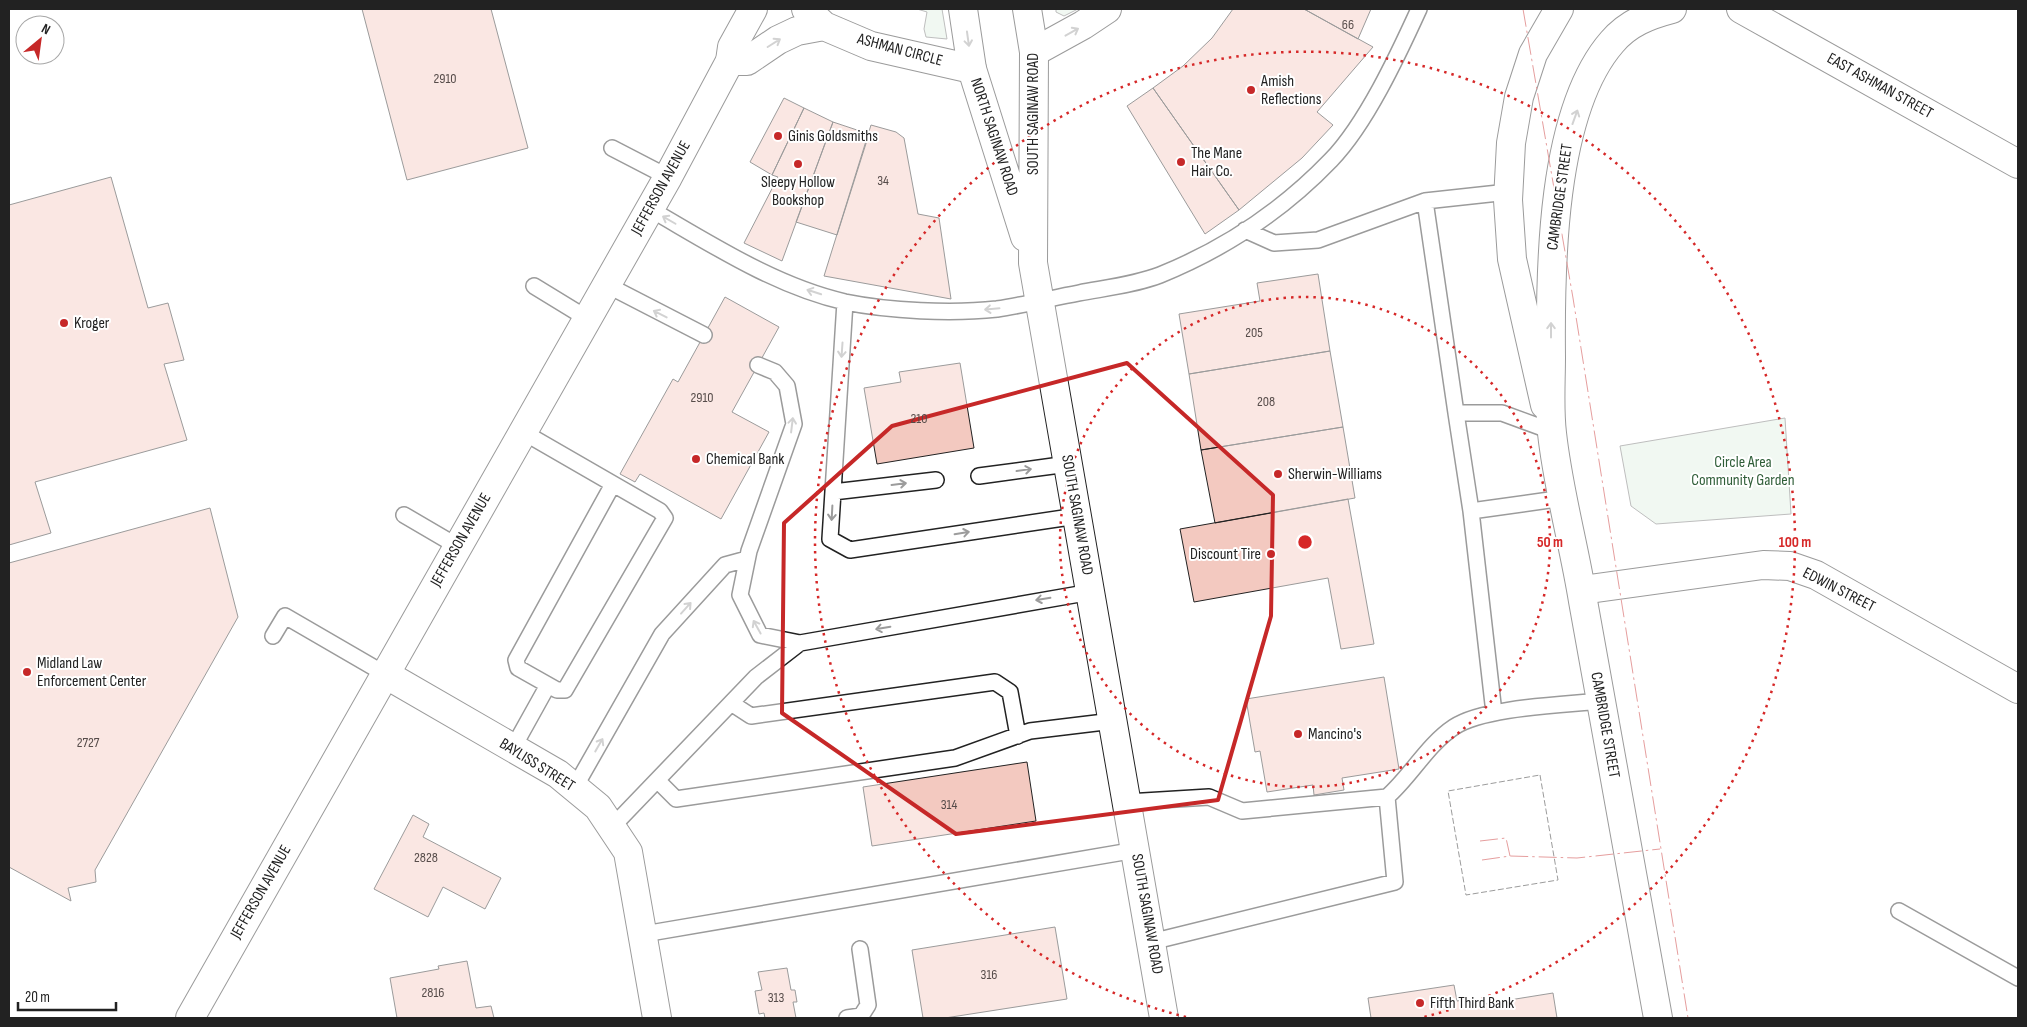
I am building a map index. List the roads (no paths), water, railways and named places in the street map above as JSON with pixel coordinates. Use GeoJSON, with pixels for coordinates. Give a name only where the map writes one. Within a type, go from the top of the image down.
{"type":"FeatureCollection","features":[{"type":"Feature","properties":{"kind":"street","name":"JEFFERSON AVENUE"},"geometry":{"type":"LineString","coordinates":[[190,1018],[668,177],[730,61],[732,47],[753,9]]}},
{"type":"Feature","properties":{"kind":"street","name":"NORTH SAGINAW ROAD"},"geometry":{"type":"LineString","coordinates":[[963,9],[972,69],[1033,263]]}},
{"type":"Feature","properties":{"kind":"street","name":"SOUTH SAGINAW ROAD"},"geometry":{"type":"LineString","coordinates":[[1027,9],[1034,52],[1033,263],[1164,1018]]}},
{"type":"Feature","properties":{"kind":"street"},"geometry":{"type":"LineString","coordinates":[[1034,52],[1084,25],[1107,9]]}},
{"type":"Feature","properties":{"kind":"street","name":"CAMBRIDGE STREET"},"geometry":{"type":"LineString","coordinates":[[1559,9],[1533,54],[1519,97],[1511,143],[1508,192],[1512,259],[1551,431],[1582,590],[1658,1018]]}},
{"type":"Feature","properties":{"kind":"street","name":"CAMBRIDGE STREET"},"geometry":{"type":"LineString","coordinates":[[1551,431],[1550,279],[1555,222],[1570,128],[1597,63],[1612,41],[1628,27],[1645,17],[1672,9]]}},
{"type":"Feature","properties":{"kind":"street"},"geometry":{"type":"LineString","coordinates":[[1718,9],[1744,10]]}},
{"type":"Feature","properties":{"kind":"street","name":"EAST ASHMAN STREET"},"geometry":{"type":"LineString","coordinates":[[1744,10],[2018,164]]}},
{"type":"Feature","properties":{"kind":"street"},"geometry":{"type":"LineString","coordinates":[[730,61],[746,62],[778,40],[797,31],[815,17]]}},
{"type":"Feature","properties":{"kind":"street","name":"ASHMAN CIRCLE"},"geometry":{"type":"LineString","coordinates":[[815,17],[871,46],[972,69]]}},
{"type":"Feature","properties":{"kind":"street","name":"EDWIN STREET"},"geometry":{"type":"LineString","coordinates":[[1582,590],[1763,565],[1790,566],[1816,575],[2018,689]]}},
{"type":"Feature","properties":{"kind":"street","name":"BAYLISS STREET"},"geometry":{"type":"LineString","coordinates":[[385,674],[558,774],[598,807],[628,852],[644,934],[657,1018]]}},
{"type":"Feature","properties":{"kind":"lane"},"geometry":{"type":"LineString","coordinates":[[650,209],[746,263],[793,285],[845,302],[910,310],[964,311],[997,309],[1122,285],[1158,275],[1207,253],[1245,230],[1294,195],[1333,158],[1360,120],[1389,71],[1419,9]]}},
{"type":"Feature","properties":{"kind":"lane"},"geometry":{"type":"LineString","coordinates":[[612,148],[668,177]]}},
{"type":"Feature","properties":{"kind":"lane"},"geometry":{"type":"LineString","coordinates":[[1245,230],[1274,243],[1318,240],[1425,201],[1508,192]]}},
{"type":"Feature","properties":{"kind":"lane"},"geometry":{"type":"LineString","coordinates":[[1425,201],[1470,511],[1494,713]]}},
{"type":"Feature","properties":{"kind":"lane"},"geometry":{"type":"LineString","coordinates":[[607,285],[704,336]]}},
{"type":"Feature","properties":{"kind":"lane"},"geometry":{"type":"LineString","coordinates":[[534,286],[588,319]]}},
{"type":"Feature","properties":{"kind":"lane"},"geometry":{"type":"LineString","coordinates":[[845,302],[830,539],[850,550],[1077,516]]}},
{"type":"Feature","properties":{"kind":"lane"},"geometry":{"type":"LineString","coordinates":[[758,365],[775,372],[787,386],[794,424],[747,559],[740,595],[760,635],[800,643],[1091,592]]}},
{"type":"Feature","properties":{"kind":"lane"},"geometry":{"type":"LineString","coordinates":[[1456,413],[1502,413],[1551,431]]}},
{"type":"Feature","properties":{"kind":"lane"},"geometry":{"type":"LineString","coordinates":[[523,432],[660,511],[665,518],[566,690],[557,690],[518,668],[516,660],[613,484]]}},
{"type":"Feature","properties":{"kind":"lane"},"geometry":{"type":"LineString","coordinates":[[979,476],[1068,464]]}},
{"type":"Feature","properties":{"kind":"lane"},"geometry":{"type":"LineString","coordinates":[[833,492],[936,480]]}},
{"type":"Feature","properties":{"kind":"lane"},"geometry":{"type":"LineString","coordinates":[[1470,511],[1564,498]]}},
{"type":"Feature","properties":{"kind":"lane"},"geometry":{"type":"LineString","coordinates":[[404,515],[457,546]]}},
{"type":"Feature","properties":{"kind":"lane"},"geometry":{"type":"LineString","coordinates":[[575,787],[662,634],[725,564],[747,559]]}},
{"type":"Feature","properties":{"kind":"lane"},"geometry":{"type":"LineString","coordinates":[[273,636],[285,616],[385,674]]}},
{"type":"Feature","properties":{"kind":"lane"},"geometry":{"type":"LineString","coordinates":[[612,827],[756,677],[800,643]]}},
{"type":"Feature","properties":{"kind":"lane"},"geometry":{"type":"LineString","coordinates":[[732,703],[751,716],[995,682],[1010,692],[1018,736]]}},
{"type":"Feature","properties":{"kind":"lane"},"geometry":{"type":"LineString","coordinates":[[513,748],[548,685]]}},
{"type":"Feature","properties":{"kind":"lane"},"geometry":{"type":"LineString","coordinates":[[1127,802],[1209,796],[1242,811],[1387,797],[1404,783],[1424,756],[1454,727],[1494,713],[1601,702]]}},
{"type":"Feature","properties":{"kind":"lane"},"geometry":{"type":"LineString","coordinates":[[657,780],[676,799],[955,758],[1045,728],[1113,721]]}},
{"type":"Feature","properties":{"kind":"lane"},"geometry":{"type":"LineString","coordinates":[[1152,942],[1395,882],[1387,797]]}},
{"type":"Feature","properties":{"kind":"lane"},"geometry":{"type":"LineString","coordinates":[[644,934],[1136,850]]}},
{"type":"Feature","properties":{"kind":"lane"},"geometry":{"type":"LineString","coordinates":[[1899,911],[2018,978]]}},
{"type":"Feature","properties":{"kind":"lane"},"geometry":{"type":"LineString","coordinates":[[847,1018],[861,1016],[868,1005],[860,949]]}},
{"type":"Feature","properties":{"kind":"place","name":"Amish Reflections"},"geometry":{"type":"Point","coordinates":[1251,90]}},
{"type":"Feature","properties":{"kind":"place","name":"Ginis Goldsmiths"},"geometry":{"type":"Point","coordinates":[778,136]}},
{"type":"Feature","properties":{"kind":"place","name":"The Mane Hair Co."},"geometry":{"type":"Point","coordinates":[1181,162]}},
{"type":"Feature","properties":{"kind":"place","name":"Sleepy Hollow Bookshop"},"geometry":{"type":"Point","coordinates":[798,164]}},
{"type":"Feature","properties":{"kind":"place","name":"Kroger"},"geometry":{"type":"Point","coordinates":[64,323]}},
{"type":"Feature","properties":{"kind":"place","name":"Chemical Bank"},"geometry":{"type":"Point","coordinates":[696,459]}},
{"type":"Feature","properties":{"kind":"place","name":"Sherwin-Williams"},"geometry":{"type":"Point","coordinates":[1278,474]}},
{"type":"Feature","properties":{"kind":"place","name":"Discount Tire"},"geometry":{"type":"Point","coordinates":[1271,554]}},
{"type":"Feature","properties":{"kind":"place","name":"Midland Law Enforcement Center"},"geometry":{"type":"Point","coordinates":[27,672]}},
{"type":"Feature","properties":{"kind":"place","name":"Mancino's"},"geometry":{"type":"Point","coordinates":[1298,734]}},
{"type":"Feature","properties":{"kind":"place","name":"Fifth Third Bank"},"geometry":{"type":"Point","coordinates":[1420,1003]}},
{"type":"Feature","properties":{"kind":"park label","name":"Circle Area Community Garden"},"geometry":{"type":"Point","coordinates":[1743,471]}}]}
